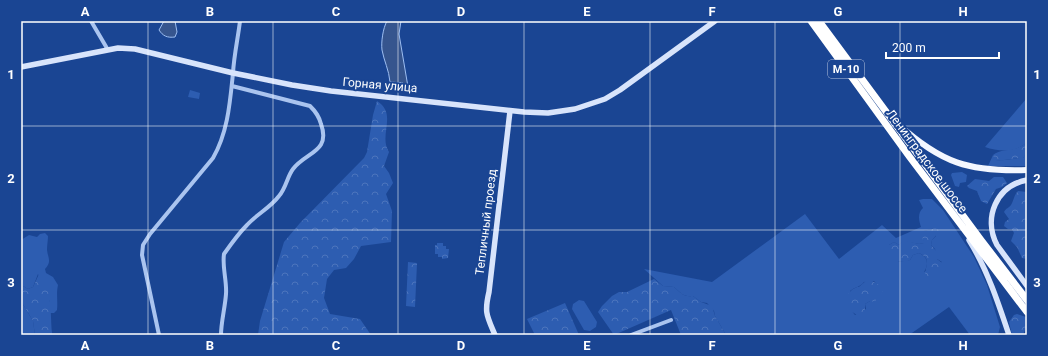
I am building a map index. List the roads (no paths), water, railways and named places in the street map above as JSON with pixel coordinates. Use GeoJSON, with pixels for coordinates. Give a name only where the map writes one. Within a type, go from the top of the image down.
{"type":"FeatureCollection","features":[{"type":"Feature","properties":{"kind":"highway","name":"Ленинградское шоссе"},"geometry":{"type":"LineString","coordinates":[[811,21],[1027,300]]}},
{"type":"Feature","properties":{"kind":"highway","name":"Ленинградское шоссе"},"geometry":{"type":"LineString","coordinates":[[819,21],[955,218],[1027,312]]}},
{"type":"Feature","properties":{"kind":"main road"},"geometry":{"type":"LineString","coordinates":[[884,116],[924,146],[952,161],[974,168],[1001,171],[1027,170]]}},
{"type":"Feature","properties":{"kind":"street"},"geometry":{"type":"LineString","coordinates":[[91,21],[108,50]]}},
{"type":"Feature","properties":{"kind":"street"},"geometry":{"type":"LineString","coordinates":[[160,335],[144,271],[142,256],[143,245],[150,234],[213,158],[220,146],[226,124],[240,21]]}},
{"type":"Feature","properties":{"kind":"street","name":"Горная улица"},"geometry":{"type":"LineString","coordinates":[[21,67],[118,48],[134,49],[262,80],[331,91],[415,99],[510,111],[548,113],[587,106],[605,99],[620,90],[715,21]]}},
{"type":"Feature","properties":{"kind":"street"},"geometry":{"type":"LineString","coordinates":[[221,335],[226,295],[226,280],[223,260],[224,254],[247,224],[280,196],[293,169],[318,149],[323,138],[324,131],[316,112],[310,106],[232,86]]}},
{"type":"Feature","properties":{"kind":"street","name":"Тепличный проезд"},"geometry":{"type":"LineString","coordinates":[[494,335],[485,307],[489,292],[510,111]]}},
{"type":"Feature","properties":{"kind":"street"},"geometry":{"type":"LineString","coordinates":[[1027,180],[1014,184],[1003,192],[998,198],[993,209],[991,226],[997,246],[1027,286]]}},
{"type":"Feature","properties":{"kind":"street"},"geometry":{"type":"LineString","coordinates":[[955,218],[976,252],[998,301],[1009,335]]}},
{"type":"Feature","properties":{"kind":"street"},"geometry":{"type":"LineString","coordinates":[[631,335],[671,320]]}}]}
